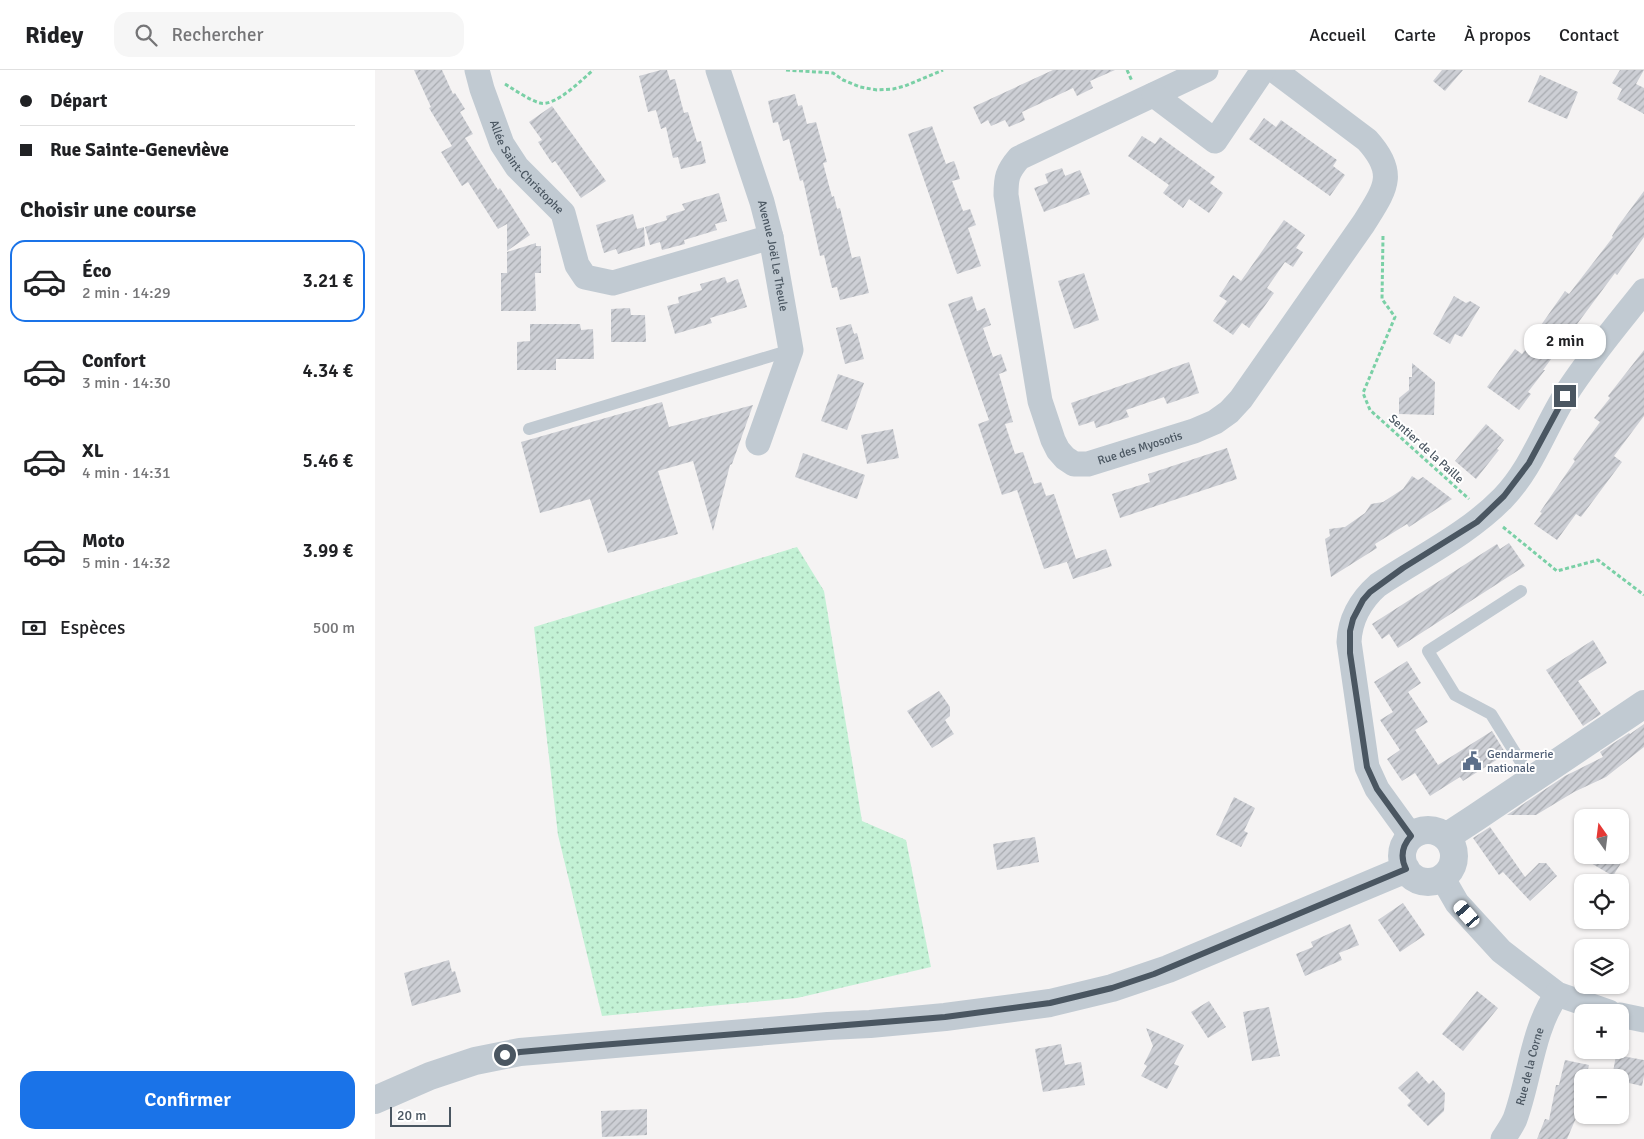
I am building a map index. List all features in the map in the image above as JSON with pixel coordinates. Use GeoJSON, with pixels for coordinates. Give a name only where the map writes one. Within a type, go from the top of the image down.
{"type":"FeatureCollection","features":[{"type":"Feature","properties":{"kind":"street","name":"Allée Saint-Christophe"},"geometry":{"type":"LineString","coordinates":[[477,70],[502,144],[517,167],[563,213],[577,264],[585,277],[613,283],[771,237]]}},
{"type":"Feature","properties":{"kind":"street","name":"Avenue Joël Le Theule"},"geometry":{"type":"LineString","coordinates":[[718,70],[763,202],[791,350],[758,443]]}},
{"type":"Feature","properties":{"kind":"street","name":"Rue des Myosotis"},"geometry":{"type":"LineString","coordinates":[[1206,70],[1019,158],[1010,168],[1006,180],[1006,195],[1040,401],[1058,450],[1074,464],[1088,464],[1194,431],[1215,422],[1229,412],[1241,399],[1364,223],[1377,201],[1387,176],[1380,157],[1367,140],[1274,70]]}},
{"type":"Feature","properties":{"kind":"street"},"geometry":{"type":"LineString","coordinates":[[1154,95],[1215,141],[1263,70]]}},
{"type":"Feature","properties":{"kind":"street"},"geometry":{"type":"LineString","coordinates":[[1411,836],[1377,789],[1367,767],[1350,653],[1350,631],[1357,610],[1370,592],[1403,568],[1477,522],[1504,496],[1529,463],[1565,396],[1644,291]]}},
{"type":"Feature","properties":{"kind":"street"},"geometry":{"type":"LineString","coordinates":[[1445,837],[1533,780],[1644,704]]}},
{"type":"Feature","properties":{"kind":"street"},"geometry":{"type":"LineString","coordinates":[[1429,830],[1439,832],[1445,837],[1451,844],[1454,858],[1451,867],[1442,877],[1433,881],[1422,881],[1406,869],[1402,852],[1411,836],[1417,832],[1429,830]]}},
{"type":"Feature","properties":{"kind":"street"},"geometry":{"type":"LineString","coordinates":[[375,1100],[431,1076],[475,1061],[520,1052],[870,1024],[945,1017],[1050,1003],[1112,988],[1159,972],[1406,869]]}},
{"type":"Feature","properties":{"kind":"street"},"geometry":{"type":"LineString","coordinates":[[1442,877],[1457,903],[1501,951],[1557,994],[1586,1004]]}},
{"type":"Feature","properties":{"kind":"street","name":"Rue de la Corne"},"geometry":{"type":"LineString","coordinates":[[1503,1139],[1514,1120],[1548,1008],[1557,994]]}},
{"type":"Feature","properties":{"kind":"street"},"geometry":{"type":"LineString","coordinates":[[1629,1017],[1644,1020]]}},
{"type":"Feature","properties":{"kind":"lane"},"geometry":{"type":"LineString","coordinates":[[529,429],[791,350]]}},
{"type":"Feature","properties":{"kind":"lane"},"geometry":{"type":"LineString","coordinates":[[1521,591],[1428,651],[1455,695],[1491,714],[1533,780]]}},
{"type":"Feature","properties":{"kind":"path"},"geometry":{"type":"LineString","coordinates":[[501,82],[541,104],[550,102],[567,92],[593,70]]}},
{"type":"Feature","properties":{"kind":"path"},"geometry":{"type":"LineString","coordinates":[[786,70],[833,73],[843,80],[860,87],[877,90],[905,86],[943,70]]}},
{"type":"Feature","properties":{"kind":"path","name":"Sentier de la Paille"},"geometry":{"type":"LineString","coordinates":[[1364,223],[1383,233],[1382,299],[1395,317],[1363,393],[1370,410],[1486,513],[1557,571],[1597,560],[1644,595]]}},
{"type":"Feature","properties":{"kind":"green space"},"geometry":{"type":"Polygon","coordinates":[[[797,547],[824,591],[862,821],[906,840],[931,967],[797,998],[602,1016],[558,835],[534,627],[797,547]]]}},
{"type":"Feature","properties":{"kind":"building"},"geometry":{"type":"Polygon","coordinates":[[[414,70],[442,70],[453,94],[455,93],[465,109],[460,112],[473,134],[465,138],[498,190],[500,188],[530,235],[507,251],[507,224],[498,229],[468,182],[462,186],[441,152],[452,146],[429,108],[431,107],[414,70]]]}},
{"type":"Feature","properties":{"kind":"building"},"geometry":{"type":"Polygon","coordinates":[[[667,70],[670,80],[675,79],[684,113],[688,112],[697,142],[701,141],[706,163],[681,169],[678,157],[673,158],[666,127],[661,129],[656,110],[648,112],[639,76],[667,70]]]}},
{"type":"Feature","properties":{"kind":"building"},"geometry":{"type":"Polygon","coordinates":[[[1053,70],[1115,70],[1090,81],[1093,88],[1077,96],[1073,88],[1022,112],[1025,120],[1009,127],[1005,120],[991,126],[988,120],[981,124],[973,107],[1053,70]]]}},
{"type":"Feature","properties":{"kind":"building"},"geometry":{"type":"Polygon","coordinates":[[[1442,70],[1463,70],[1445,91],[1433,81],[1442,70]]]}},
{"type":"Feature","properties":{"kind":"building"},"geometry":{"type":"Polygon","coordinates":[[[1620,70],[1644,70],[1636,84],[1644,88],[1644,114],[1617,99],[1622,89],[1612,83],[1620,70]]]}},
{"type":"Feature","properties":{"kind":"building"},"geometry":{"type":"Polygon","coordinates":[[[1540,75],[1578,92],[1567,119],[1528,102],[1540,75]]]}},
{"type":"Feature","properties":{"kind":"building"},"geometry":{"type":"Polygon","coordinates":[[[795,94],[798,106],[802,105],[807,124],[816,122],[827,162],[823,163],[832,197],[834,196],[837,209],[840,208],[852,258],[860,256],[869,293],[840,300],[837,287],[832,288],[824,255],[820,256],[803,180],[800,181],[789,139],[783,141],[778,122],[773,123],[768,101],[795,94]]]}},
{"type":"Feature","properties":{"kind":"building"},"geometry":{"type":"Polygon","coordinates":[[[552,106],[606,181],[581,198],[555,161],[552,163],[538,142],[542,140],[529,122],[552,106]]]}},
{"type":"Feature","properties":{"kind":"building"},"geometry":{"type":"Polygon","coordinates":[[[1264,118],[1276,127],[1281,120],[1337,160],[1333,166],[1345,175],[1330,196],[1249,139],[1264,118]]]}},
{"type":"Feature","properties":{"kind":"building"},"geometry":{"type":"Polygon","coordinates":[[[932,126],[946,164],[954,161],[957,169],[960,179],[952,181],[963,211],[970,209],[976,225],[968,228],[981,266],[957,274],[908,134],[932,126]]]}},
{"type":"Feature","properties":{"kind":"building"},"geometry":{"type":"Polygon","coordinates":[[[1142,136],[1155,144],[1160,137],[1215,177],[1210,183],[1223,193],[1209,213],[1189,199],[1183,208],[1163,193],[1169,185],[1128,156],[1142,136]]]}},
{"type":"Feature","properties":{"kind":"building"},"geometry":{"type":"Polygon","coordinates":[[[1062,168],[1065,176],[1080,170],[1090,194],[1044,212],[1034,188],[1048,183],[1045,174],[1062,168]]]}},
{"type":"Feature","properties":{"kind":"building"},"geometry":{"type":"Polygon","coordinates":[[[1644,191],[1644,237],[1543,370],[1545,370],[1528,392],[1531,394],[1519,410],[1487,387],[1515,349],[1522,354],[1541,329],[1539,328],[1565,291],[1569,294],[1613,237],[1618,226],[1644,191]]]}},
{"type":"Feature","properties":{"kind":"building"},"geometry":{"type":"Polygon","coordinates":[[[719,193],[727,221],[715,224],[717,230],[684,240],[685,244],[662,250],[660,242],[650,245],[645,227],[667,220],[666,216],[685,210],[682,204],[719,193]]]}},
{"type":"Feature","properties":{"kind":"building"},"geometry":{"type":"Polygon","coordinates":[[[633,214],[637,229],[644,227],[645,246],[618,254],[616,249],[604,253],[596,225],[633,214]]]}},
{"type":"Feature","properties":{"kind":"building"},"geometry":{"type":"Polygon","coordinates":[[[1284,220],[1305,235],[1296,248],[1303,252],[1293,267],[1285,262],[1267,288],[1274,293],[1249,328],[1242,323],[1233,335],[1213,321],[1227,301],[1219,296],[1233,275],[1241,281],[1284,220]]]}},
{"type":"Feature","properties":{"kind":"building"},"geometry":{"type":"Polygon","coordinates":[[[536,243],[536,246],[541,246],[541,273],[535,273],[536,311],[501,311],[501,273],[507,273],[507,252],[536,243]]]}},
{"type":"Feature","properties":{"kind":"building"},"geometry":{"type":"Polygon","coordinates":[[[1084,273],[1099,320],[1074,329],[1058,281],[1084,273]]]}},
{"type":"Feature","properties":{"kind":"building"},"geometry":{"type":"Polygon","coordinates":[[[725,277],[727,283],[738,279],[747,307],[710,318],[712,323],[675,334],[667,306],[679,303],[678,297],[702,290],[700,284],[725,277]]]}},
{"type":"Feature","properties":{"kind":"building"},"geometry":{"type":"Polygon","coordinates":[[[972,296],[977,311],[985,308],[991,325],[983,328],[993,357],[1001,354],[1007,371],[999,374],[1013,422],[1005,424],[1015,454],[1023,452],[1034,484],[1041,482],[1046,496],[1054,494],[1076,559],[1044,569],[1017,490],[1002,495],[978,424],[989,420],[948,304],[972,296]]]}},
{"type":"Feature","properties":{"kind":"building"},"geometry":{"type":"Polygon","coordinates":[[[1454,296],[1466,303],[1470,301],[1480,307],[1462,337],[1455,334],[1450,344],[1433,334],[1454,296]]]}},
{"type":"Feature","properties":{"kind":"building"},"geometry":{"type":"Polygon","coordinates":[[[630,308],[631,315],[645,315],[646,342],[611,342],[611,309],[630,308]]]}},
{"type":"Feature","properties":{"kind":"building"},"geometry":{"type":"Polygon","coordinates":[[[530,324],[580,324],[581,330],[593,329],[594,359],[556,359],[556,370],[517,370],[517,342],[530,341],[530,324]]]}},
{"type":"Feature","properties":{"kind":"building"},"geometry":{"type":"Polygon","coordinates":[[[851,324],[854,334],[857,333],[864,359],[845,364],[836,328],[851,324]]]}},
{"type":"Feature","properties":{"kind":"building"},"geometry":{"type":"Polygon","coordinates":[[[1644,350],[1644,416],[1614,456],[1622,462],[1581,517],[1576,514],[1557,540],[1534,524],[1542,513],[1540,512],[1575,461],[1573,459],[1600,422],[1594,418],[1610,398],[1608,396],[1644,350]]]}},
{"type":"Feature","properties":{"kind":"building"},"geometry":{"type":"Polygon","coordinates":[[[1189,362],[1199,393],[1167,404],[1164,397],[1126,410],[1129,417],[1096,428],[1094,421],[1079,426],[1071,403],[1189,362]]]}},
{"type":"Feature","properties":{"kind":"building"},"geometry":{"type":"Polygon","coordinates":[[[1412,363],[1435,382],[1434,415],[1399,414],[1399,398],[1409,390],[1409,377],[1412,377],[1412,363]]]}},
{"type":"Feature","properties":{"kind":"building"},"geometry":{"type":"Polygon","coordinates":[[[838,374],[864,383],[847,430],[821,421],[838,374]]]}},
{"type":"Feature","properties":{"kind":"building"},"geometry":{"type":"Polygon","coordinates":[[[662,402],[669,427],[753,405],[732,464],[730,465],[713,531],[693,461],[658,471],[678,534],[608,553],[590,499],[540,513],[521,442],[662,402]]]}},
{"type":"Feature","properties":{"kind":"building"},"geometry":{"type":"Polygon","coordinates":[[[1486,424],[1504,440],[1497,449],[1499,450],[1476,479],[1455,461],[1486,424]]]}},
{"type":"Feature","properties":{"kind":"building"},"geometry":{"type":"Polygon","coordinates":[[[893,429],[899,458],[867,464],[861,435],[893,429]]]}},
{"type":"Feature","properties":{"kind":"building"},"geometry":{"type":"Polygon","coordinates":[[[1227,448],[1237,479],[1120,518],[1112,494],[1150,482],[1148,474],[1227,448]]]}},
{"type":"Feature","properties":{"kind":"building"},"geometry":{"type":"Polygon","coordinates":[[[803,453],[865,475],[857,499],[795,477],[803,453]]]}},
{"type":"Feature","properties":{"kind":"building"},"geometry":{"type":"Polygon","coordinates":[[[1412,476],[1418,480],[1423,477],[1452,499],[1409,527],[1407,524],[1375,544],[1377,548],[1331,577],[1325,539],[1330,536],[1329,529],[1345,527],[1365,513],[1371,504],[1383,502],[1403,489],[1412,476]]]}},
{"type":"Feature","properties":{"kind":"building"},"geometry":{"type":"Polygon","coordinates":[[[1509,543],[1525,566],[1398,648],[1389,634],[1382,639],[1372,624],[1497,544],[1500,549],[1509,543]]]}},
{"type":"Feature","properties":{"kind":"building"},"geometry":{"type":"Polygon","coordinates":[[[1106,549],[1112,566],[1073,579],[1067,562],[1106,549]]]}},
{"type":"Feature","properties":{"kind":"building"},"geometry":{"type":"Polygon","coordinates":[[[1593,640],[1607,663],[1578,681],[1601,714],[1583,726],[1546,670],[1593,640]]]}},
{"type":"Feature","properties":{"kind":"building"},"geometry":{"type":"Polygon","coordinates":[[[1407,661],[1421,683],[1408,692],[1428,722],[1415,730],[1438,765],[1492,731],[1506,754],[1463,781],[1460,777],[1430,796],[1415,773],[1402,781],[1387,759],[1400,750],[1380,720],[1393,712],[1374,682],[1407,661]]]}},
{"type":"Feature","properties":{"kind":"building"},"geometry":{"type":"Polygon","coordinates":[[[939,691],[950,707],[950,716],[945,720],[954,734],[932,748],[907,711],[939,691]]]}},
{"type":"Feature","properties":{"kind":"building"},"geometry":{"type":"Polygon","coordinates":[[[1644,724],[1644,747],[1606,777],[1574,792],[1536,815],[1507,815],[1565,776],[1603,757],[1600,752],[1644,724]]]}},
{"type":"Feature","properties":{"kind":"building"},"geometry":{"type":"Polygon","coordinates":[[[1234,797],[1255,808],[1244,831],[1248,833],[1241,847],[1216,835],[1234,797]]]}},
{"type":"Feature","properties":{"kind":"building"},"geometry":{"type":"Polygon","coordinates":[[[1490,827],[1525,877],[1539,863],[1546,863],[1557,876],[1530,901],[1503,872],[1499,875],[1473,838],[1490,827]]]}},
{"type":"Feature","properties":{"kind":"building"},"geometry":{"type":"Polygon","coordinates":[[[1035,837],[1039,862],[997,870],[993,844],[1035,837]]]}},
{"type":"Feature","properties":{"kind":"building"},"geometry":{"type":"Polygon","coordinates":[[[1592,864],[1620,864],[1614,874],[1610,874],[1592,864]]]}},
{"type":"Feature","properties":{"kind":"building"},"geometry":{"type":"Polygon","coordinates":[[[1403,903],[1425,935],[1400,952],[1378,920],[1403,903]]]}},
{"type":"Feature","properties":{"kind":"building"},"geometry":{"type":"Polygon","coordinates":[[[1350,924],[1359,945],[1339,953],[1342,960],[1305,976],[1296,954],[1313,947],[1311,942],[1350,924]]]}},
{"type":"Feature","properties":{"kind":"building"},"geometry":{"type":"Polygon","coordinates":[[[449,960],[452,972],[455,971],[461,992],[412,1006],[404,973],[449,960]]]}},
{"type":"Feature","properties":{"kind":"building"},"geometry":{"type":"Polygon","coordinates":[[[1477,991],[1498,1008],[1463,1051],[1442,1034],[1477,991]]]}},
{"type":"Feature","properties":{"kind":"building"},"geometry":{"type":"Polygon","coordinates":[[[1209,1001],[1226,1027],[1208,1038],[1191,1012],[1209,1001]]]}},
{"type":"Feature","properties":{"kind":"building"},"geometry":{"type":"Polygon","coordinates":[[[1269,1007],[1280,1056],[1252,1061],[1243,1012],[1269,1007]]]}},
{"type":"Feature","properties":{"kind":"building"},"geometry":{"type":"Polygon","coordinates":[[[1146,1028],[1184,1045],[1174,1064],[1179,1066],[1167,1089],[1141,1076],[1147,1066],[1144,1064],[1153,1046],[1146,1028]]]}},
{"type":"Feature","properties":{"kind":"building"},"geometry":{"type":"Polygon","coordinates":[[[1061,1044],[1065,1065],[1081,1062],[1085,1085],[1043,1092],[1035,1049],[1061,1044]]]}},
{"type":"Feature","properties":{"kind":"building"},"geometry":{"type":"Polygon","coordinates":[[[1629,1057],[1644,1060],[1642,1086],[1629,1083],[1629,1069],[1614,1069],[1615,1059],[1629,1059],[1629,1057]]]}},
{"type":"Feature","properties":{"kind":"building"},"geometry":{"type":"Polygon","coordinates":[[[1565,1060],[1589,1065],[1588,1069],[1574,1069],[1574,1123],[1567,1139],[1537,1139],[1545,1119],[1549,1120],[1556,1085],[1559,1085],[1565,1060]]]}},
{"type":"Feature","properties":{"kind":"building"},"geometry":{"type":"Polygon","coordinates":[[[1417,1071],[1429,1084],[1433,1080],[1445,1093],[1444,1111],[1428,1126],[1407,1105],[1411,1101],[1398,1088],[1417,1071]]]}},
{"type":"Feature","properties":{"kind":"building"},"geometry":{"type":"Polygon","coordinates":[[[647,1109],[647,1135],[602,1137],[601,1111],[647,1109]]]}},
{"type":"Feature","properties":{"kind":"place","name":"Gendarmerie nationale"},"geometry":{"type":"Point","coordinates":[1472,761]}},
{"type":"Feature","properties":{"kind":"route"},"geometry":{"type":"LineString","coordinates":[[505,1055],[588,1046],[926,1019],[1050,1003],[1112,988],[1168,969],[1406,869],[1402,852],[1411,836],[1377,789],[1367,767],[1350,653],[1349,642],[1353,619],[1363,600],[1378,585],[1477,522],[1504,496],[1529,463],[1565,396]]}}]}
